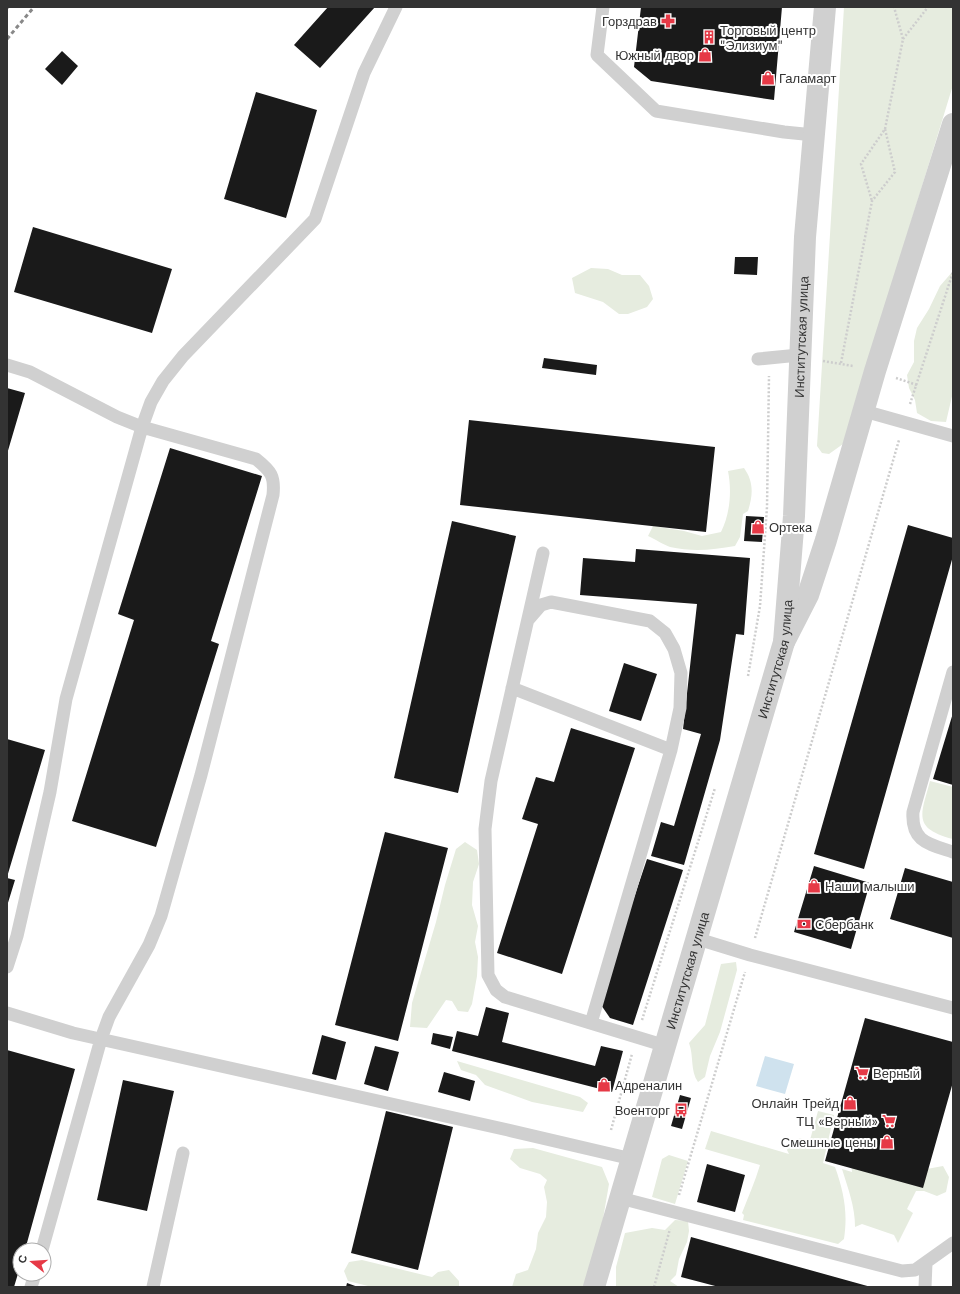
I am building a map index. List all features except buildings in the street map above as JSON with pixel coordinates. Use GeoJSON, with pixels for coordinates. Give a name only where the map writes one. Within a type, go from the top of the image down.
{"type":"FeatureCollection","features":[{"type":"Feature","properties":{"kind":"street","name":"Институтская улица"},"geometry":{"type":"LineString","coordinates":[[594,1287],[698,939],[784,642],[794,516],[799,355],[805,237],[825,7]]}},
{"type":"Feature","properties":{"kind":"street"},"geometry":{"type":"LineString","coordinates":[[784,642],[808,595],[953,124]]}},
{"type":"Feature","properties":{"kind":"lane"},"geometry":{"type":"LineString","coordinates":[[7,968],[17,936],[50,792],[66,699],[142,428],[151,402],[162,381],[184,356],[315,219],[364,73],[396,7]]}},
{"type":"Feature","properties":{"kind":"lane"},"geometry":{"type":"LineString","coordinates":[[603,7],[597,55],[656,111],[784,132],[814,135]]}},
{"type":"Feature","properties":{"kind":"lane"},"geometry":{"type":"LineString","coordinates":[[764,358],[799,355]]}},
{"type":"Feature","properties":{"kind":"lane"},"geometry":{"type":"LineString","coordinates":[[7,365],[36,375],[142,428],[256,459],[268,468],[274,481],[273,495],[203,768],[164,903],[149,945],[119,997],[109,1017],[101,1039],[44,1242]]}},
{"type":"Feature","properties":{"kind":"lane"},"geometry":{"type":"LineString","coordinates":[[864,411],[953,436]]}},
{"type":"Feature","properties":{"kind":"lane"},"geometry":{"type":"LineString","coordinates":[[543,553],[491,781],[485,829],[488,975],[496,990],[505,996],[636,1038],[666,1046]]}},
{"type":"Feature","properties":{"kind":"lane"},"geometry":{"type":"LineString","coordinates":[[527,622],[541,605],[551,602],[650,621],[665,633],[674,649],[681,673],[680,708],[671,750],[591,1024]]}},
{"type":"Feature","properties":{"kind":"lane"},"geometry":{"type":"LineString","coordinates":[[953,672],[913,812],[912,822],[915,832],[927,843],[953,852]]}},
{"type":"Feature","properties":{"kind":"lane"},"geometry":{"type":"LineString","coordinates":[[512,688],[671,750]]}},
{"type":"Feature","properties":{"kind":"lane"},"geometry":{"type":"LineString","coordinates":[[698,939],[750,955],[953,1008]]}},
{"type":"Feature","properties":{"kind":"lane"},"geometry":{"type":"LineString","coordinates":[[7,1013],[73,1033],[632,1159]]}},
{"type":"Feature","properties":{"kind":"lane"},"geometry":{"type":"LineString","coordinates":[[153,1287],[183,1153]]}},
{"type":"Feature","properties":{"kind":"lane"},"geometry":{"type":"LineString","coordinates":[[620,1198],[902,1271],[915,1270],[953,1243]]}},
{"type":"Feature","properties":{"kind":"lane"},"geometry":{"type":"LineString","coordinates":[[925,1287],[926,1263]]}},
{"type":"Feature","properties":{"kind":"path"},"geometry":{"type":"LineString","coordinates":[[894,7],[903,39]]}},
{"type":"Feature","properties":{"kind":"path"},"geometry":{"type":"LineString","coordinates":[[841,364],[872,201],[861,164],[885,129],[903,39],[928,7]]}},
{"type":"Feature","properties":{"kind":"path"},"geometry":{"type":"LineString","coordinates":[[872,201],[895,172],[885,129]]}},
{"type":"Feature","properties":{"kind":"path"},"geometry":{"type":"LineString","coordinates":[[692,1154],[905,422],[953,272]]}},
{"type":"Feature","properties":{"kind":"path"},"geometry":{"type":"LineString","coordinates":[[746,683],[760,606],[767,507],[764,358]]}},
{"type":"Feature","properties":{"kind":"path"},"geometry":{"type":"LineString","coordinates":[[611,1130],[636,1038],[716,784]]}},
{"type":"Feature","properties":{"kind":"shaded area"},"geometry":{"type":"Polygon","coordinates":[[[844,7],[953,7],[953,85],[843,444],[829,454],[822,453],[817,446],[844,7]]]}},
{"type":"Feature","properties":{"kind":"shaded area"},"geometry":{"type":"Polygon","coordinates":[[[591,268],[608,269],[622,275],[640,275],[649,286],[653,299],[647,307],[628,314],[619,314],[603,302],[575,293],[572,278],[591,268]]]}},
{"type":"Feature","properties":{"kind":"shaded area"},"geometry":{"type":"Polygon","coordinates":[[[953,271],[953,392],[946,422],[931,421],[917,413],[915,400],[909,388],[907,375],[914,362],[914,341],[917,328],[929,309],[940,286],[953,271]]]}},
{"type":"Feature","properties":{"kind":"shaded area"},"geometry":{"type":"Polygon","coordinates":[[[744,468],[750,478],[752,494],[748,511],[743,514],[740,537],[735,546],[686,550],[670,547],[648,536],[653,526],[684,531],[702,536],[721,532],[726,518],[729,502],[730,486],[728,471],[744,468]]]}},
{"type":"Feature","properties":{"kind":"shaded area"},"geometry":{"type":"Polygon","coordinates":[[[930,781],[953,787],[953,839],[940,835],[925,825],[923,811],[930,781]]]}},
{"type":"Feature","properties":{"kind":"shaded area"},"geometry":{"type":"Polygon","coordinates":[[[465,842],[477,850],[479,864],[473,882],[472,905],[478,926],[475,942],[478,957],[477,976],[472,1004],[468,1012],[458,1011],[452,1001],[446,1000],[427,1028],[410,1027],[412,1003],[436,922],[445,885],[456,849],[465,842]]]}},
{"type":"Feature","properties":{"kind":"shaded area"},"geometry":{"type":"Polygon","coordinates":[[[736,962],[737,970],[720,1032],[710,1056],[705,1077],[698,1082],[694,1073],[689,1043],[705,1025],[721,964],[736,962]]]}},
{"type":"Feature","properties":{"kind":"shaded area"},"geometry":{"type":"Polygon","coordinates":[[[457,1061],[580,1097],[588,1103],[583,1112],[532,1102],[485,1085],[476,1075],[461,1070],[457,1061]]]}},
{"type":"Feature","properties":{"kind":"shaded area"},"geometry":{"type":"Polygon","coordinates":[[[818,1111],[834,1115],[823,1163],[835,1167],[843,1194],[846,1220],[844,1239],[838,1244],[743,1220],[744,1215],[742,1213],[760,1165],[705,1149],[711,1131],[789,1154],[787,1150],[791,1143],[798,1138],[810,1140],[818,1111]]]}},
{"type":"Feature","properties":{"kind":"shaded area"},"geometry":{"type":"Polygon","coordinates":[[[533,1148],[602,1167],[609,1184],[600,1236],[585,1287],[512,1287],[516,1274],[528,1270],[536,1249],[538,1233],[546,1217],[547,1202],[544,1187],[547,1180],[540,1174],[520,1168],[510,1159],[514,1149],[533,1148]]]}},
{"type":"Feature","properties":{"kind":"shaded area"},"geometry":{"type":"Polygon","coordinates":[[[669,1155],[688,1161],[675,1204],[652,1197],[662,1159],[669,1155]]]}},
{"type":"Feature","properties":{"kind":"shaded area"},"geometry":{"type":"Polygon","coordinates":[[[851,1162],[916,1171],[943,1166],[949,1177],[946,1192],[937,1196],[924,1191],[916,1191],[907,1209],[913,1213],[898,1243],[894,1235],[862,1224],[855,1227],[855,1219],[849,1191],[842,1169],[852,1172],[851,1162]]]}},
{"type":"Feature","properties":{"kind":"shaded area"},"geometry":{"type":"Polygon","coordinates":[[[675,1220],[688,1221],[689,1231],[687,1242],[679,1259],[676,1275],[670,1281],[679,1287],[616,1287],[616,1267],[625,1233],[652,1228],[665,1230],[675,1220]]]}},
{"type":"Feature","properties":{"kind":"shaded area"},"geometry":{"type":"Polygon","coordinates":[[[362,1260],[432,1277],[438,1272],[449,1270],[459,1281],[459,1287],[372,1287],[348,1281],[344,1271],[349,1262],[362,1260]]]}},
{"type":"Feature","properties":{"kind":"water"},"geometry":{"type":"Polygon","coordinates":[[[765,1056],[794,1064],[785,1094],[756,1086],[765,1056]]]}},
{"type":"Feature","properties":{"kind":"railway"},"geometry":{"type":"LineString","coordinates":[[7,39],[34,7]]}},
{"type":"Feature","properties":{"kind":"place","name":"Горздрав"},"geometry":{"type":"Point","coordinates":[668,21]}},
{"type":"Feature","properties":{"kind":"place","name":"Торговый центр \"Элизиум\""},"geometry":{"type":"Point","coordinates":[709,37]}},
{"type":"Feature","properties":{"kind":"place","name":"Южный двор"},"geometry":{"type":"Point","coordinates":[705,55]}},
{"type":"Feature","properties":{"kind":"place","name":"Галамарт"},"geometry":{"type":"Point","coordinates":[768,78]}},
{"type":"Feature","properties":{"kind":"place","name":"Ортека"},"geometry":{"type":"Point","coordinates":[758,527]}},
{"type":"Feature","properties":{"kind":"place","name":"Наши малыши"},"geometry":{"type":"Point","coordinates":[814,886]}},
{"type":"Feature","properties":{"kind":"place","name":"Сбербанк"},"geometry":{"type":"Point","coordinates":[804,924]}},
{"type":"Feature","properties":{"kind":"place","name":"Верный"},"geometry":{"type":"Point","coordinates":[862,1073]}},
{"type":"Feature","properties":{"kind":"place","name":"Адреналин"},"geometry":{"type":"Point","coordinates":[604,1085]}},
{"type":"Feature","properties":{"kind":"place","name":"Онлайн Трейд"},"geometry":{"type":"Point","coordinates":[850,1103]}},
{"type":"Feature","properties":{"kind":"place","name":"Военторг"},"geometry":{"type":"Point","coordinates":[681,1110]}},
{"type":"Feature","properties":{"kind":"place","name":"ТЦ «Верный»"},"geometry":{"type":"Point","coordinates":[889,1121]}},
{"type":"Feature","properties":{"kind":"place","name":"Смешные цены"},"geometry":{"type":"Point","coordinates":[887,1142]}}]}
